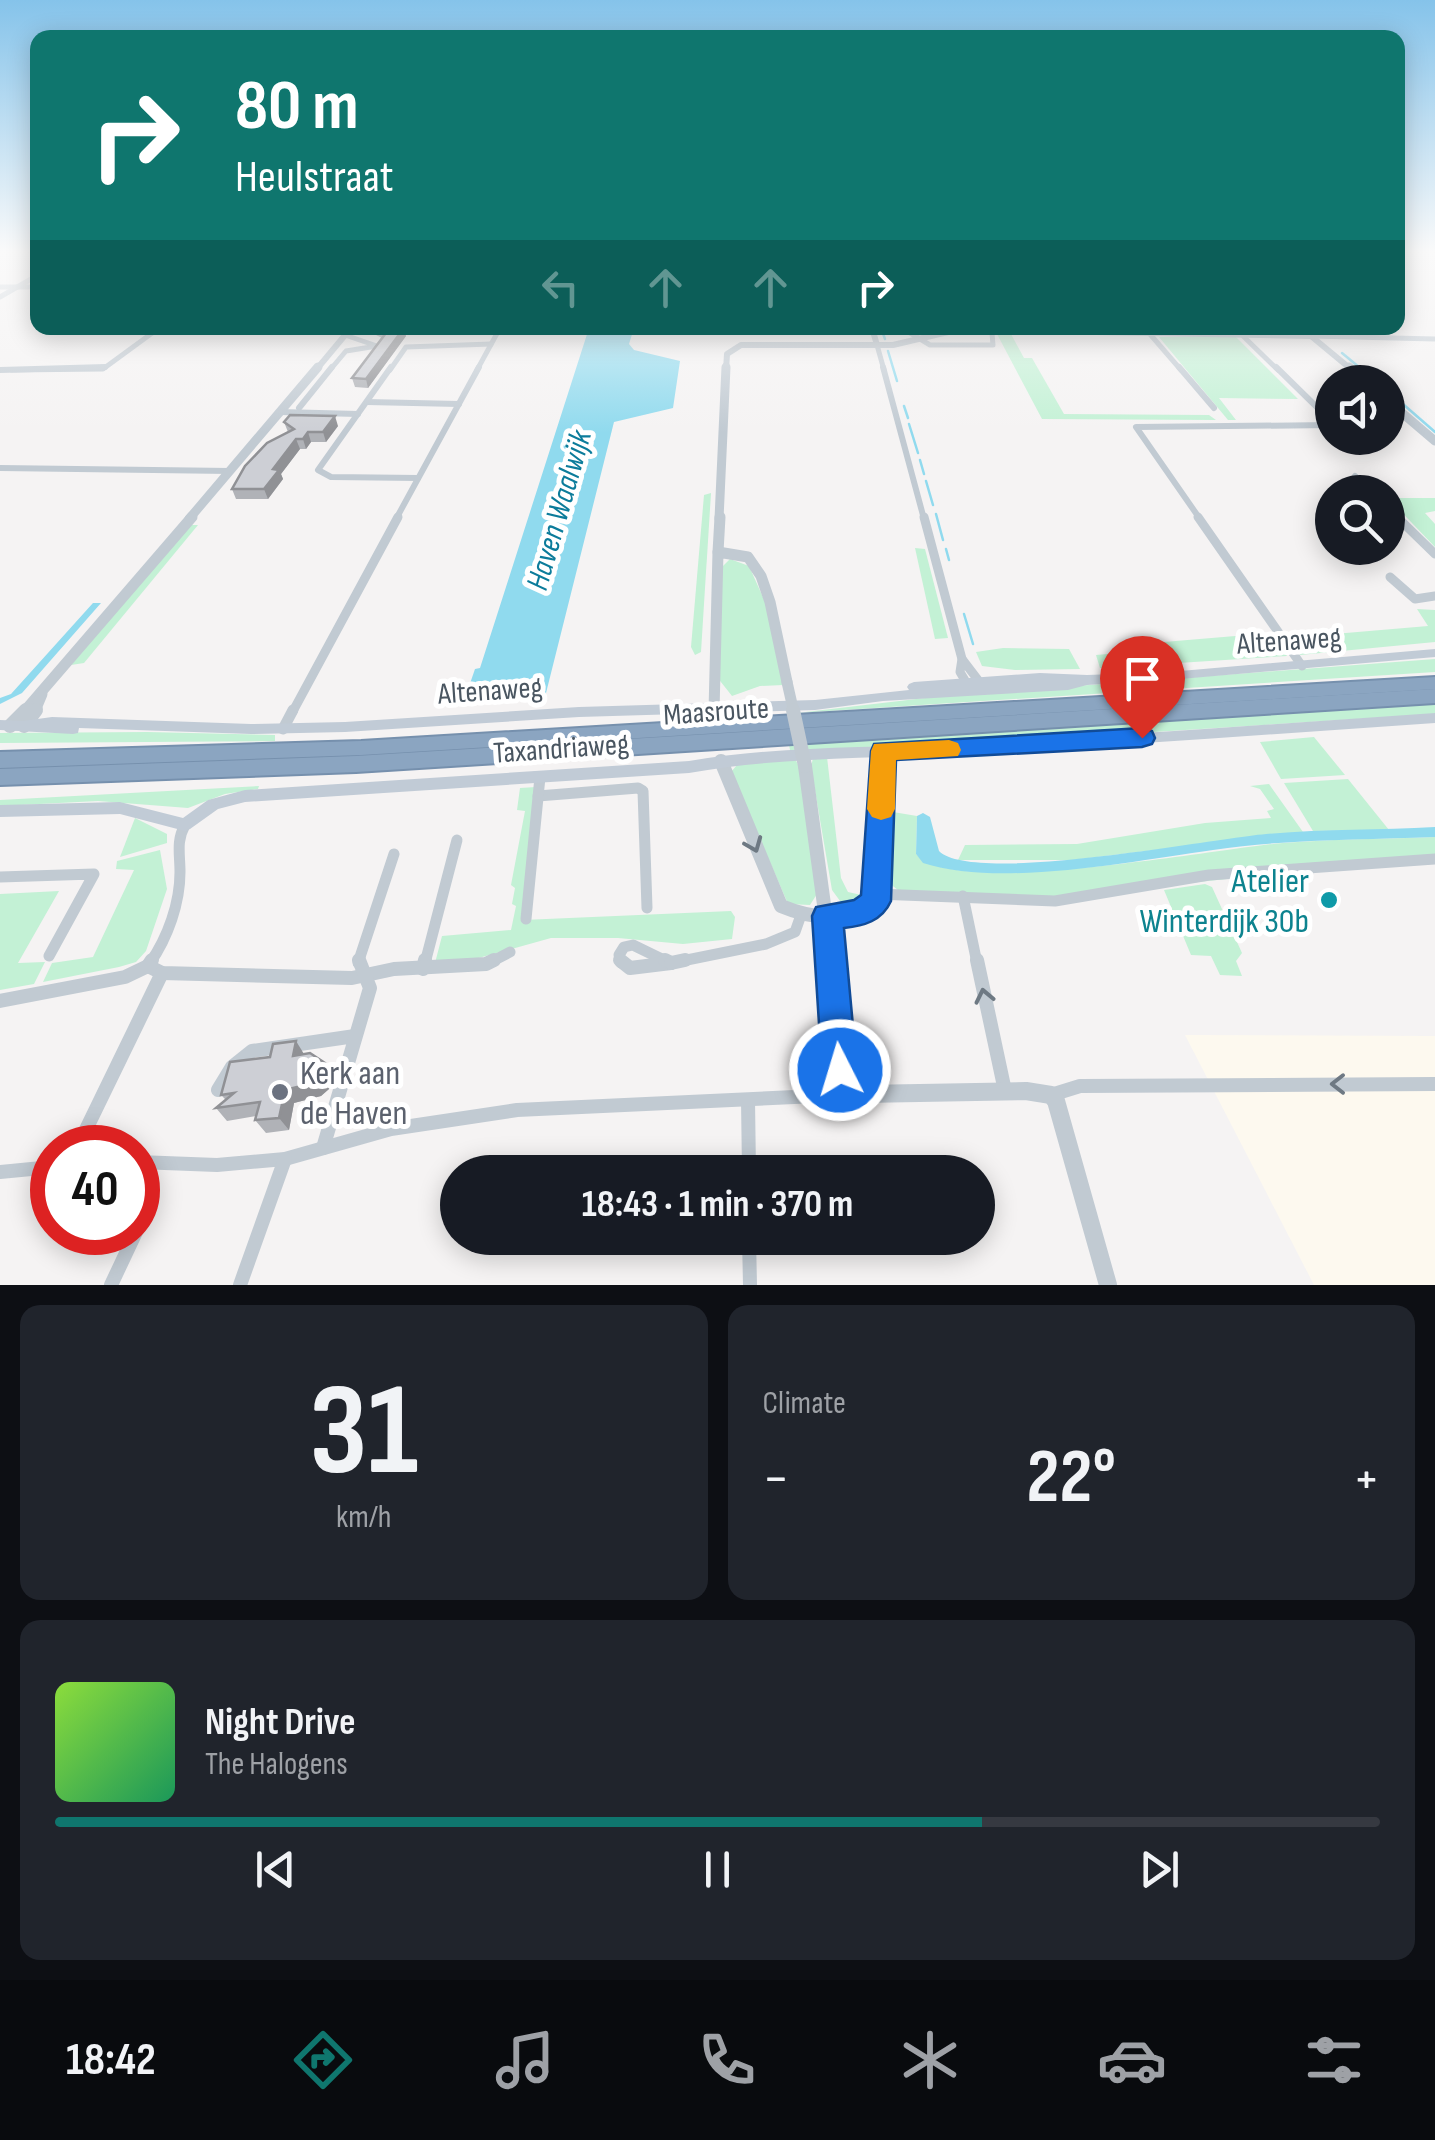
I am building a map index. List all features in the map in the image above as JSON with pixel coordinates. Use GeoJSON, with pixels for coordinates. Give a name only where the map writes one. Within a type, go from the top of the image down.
{"type":"FeatureCollection","features":[{"type":"Feature","properties":{"kind":"highway","name":"Maasroute"},"geometry":{"type":"LineString","coordinates":[[0,760],[381,746],[1435,683]]}},
{"type":"Feature","properties":{"kind":"highway","name":"Maasroute"},"geometry":{"type":"LineString","coordinates":[[0,778],[172,772],[1435,696]]}},
{"type":"Feature","properties":{"kind":"highway"},"geometry":{"type":"LineString","coordinates":[[0,788],[172,772]]}},
{"type":"Feature","properties":{"kind":"main road","name":"Altenaweg"},"geometry":{"type":"LineString","coordinates":[[11,726],[50,731],[100,726],[283,729],[815,705],[971,684],[1068,685],[1087,680],[1435,653]]}},
{"type":"Feature","properties":{"kind":"main road","name":"Taxandriaweg"},"geometry":{"type":"LineString","coordinates":[[185,825],[213,804],[245,796],[690,768],[720,761],[826,751],[884,751],[1435,718]]}},
{"type":"Feature","properties":{"kind":"main road"},"geometry":{"type":"LineString","coordinates":[[0,811],[120,808],[185,825]]}},
{"type":"Feature","properties":{"kind":"street"},"geometry":{"type":"LineString","coordinates":[[0,370],[104,370],[150,335]]}},
{"type":"Feature","properties":{"kind":"street"},"geometry":{"type":"LineString","coordinates":[[11,726],[37,709],[42,694],[345,335]]}},
{"type":"Feature","properties":{"kind":"street"},"geometry":{"type":"LineString","coordinates":[[299,408],[346,350],[372,349],[377,345],[356,335]]}},
{"type":"Feature","properties":{"kind":"street"},"geometry":{"type":"LineString","coordinates":[[283,729],[496,335]]}},
{"type":"Feature","properties":{"kind":"street"},"geometry":{"type":"LineString","coordinates":[[874,335],[962,659],[958,665],[971,684]]}},
{"type":"Feature","properties":{"kind":"street"},"geometry":{"type":"LineString","coordinates":[[912,335],[930,345],[993,345],[992,335]]}},
{"type":"Feature","properties":{"kind":"street"},"geometry":{"type":"LineString","coordinates":[[714,710],[728,354],[733,347],[756,343],[877,345],[938,335]]}},
{"type":"Feature","properties":{"kind":"street"},"geometry":{"type":"LineString","coordinates":[[1152,335],[1214,408]]}},
{"type":"Feature","properties":{"kind":"street"},"geometry":{"type":"LineString","coordinates":[[1242,335],[1435,339]]}},
{"type":"Feature","properties":{"kind":"street"},"geometry":{"type":"LineString","coordinates":[[1242,335],[1315,406]]}},
{"type":"Feature","properties":{"kind":"street"},"geometry":{"type":"LineString","coordinates":[[1312,336],[1346,365]]}},
{"type":"Feature","properties":{"kind":"street"},"geometry":{"type":"LineString","coordinates":[[418,478],[322,474],[318,470],[411,344],[491,344]]}},
{"type":"Feature","properties":{"kind":"street"},"geometry":{"type":"LineString","coordinates":[[367,402],[459,404]]}},
{"type":"Feature","properties":{"kind":"street"},"geometry":{"type":"LineString","coordinates":[[282,410],[327,408]]}},
{"type":"Feature","properties":{"kind":"street"},"geometry":{"type":"LineString","coordinates":[[282,410],[358,414]]}},
{"type":"Feature","properties":{"kind":"street"},"geometry":{"type":"LineString","coordinates":[[1405,415],[1435,441]]}},
{"type":"Feature","properties":{"kind":"street"},"geometry":{"type":"LineString","coordinates":[[1302,666],[1136,427],[1315,423]]}},
{"type":"Feature","properties":{"kind":"street"},"geometry":{"type":"LineString","coordinates":[[0,468],[230,470]]}},
{"type":"Feature","properties":{"kind":"street"},"geometry":{"type":"LineString","coordinates":[[1405,525],[1435,554]]}},
{"type":"Feature","properties":{"kind":"street"},"geometry":{"type":"LineString","coordinates":[[718,552],[748,557],[761,576],[788,682],[827,916],[840,1070],[849,1087],[863,1094],[1005,1091],[1051,1095],[1080,1086],[1435,1084]]}},
{"type":"Feature","properties":{"kind":"street"},"geometry":{"type":"LineString","coordinates":[[1390,577],[1409,598],[1423,601],[1435,596]]}},
{"type":"Feature","properties":{"kind":"street"},"geometry":{"type":"LineString","coordinates":[[720,761],[781,906],[802,915],[827,916],[860,913],[872,907],[878,894],[884,751]]}},
{"type":"Feature","properties":{"kind":"street"},"geometry":{"type":"LineString","coordinates":[[526,919],[540,776]]}},
{"type":"Feature","properties":{"kind":"street","name":"Taxandriaweg"},"geometry":{"type":"LineString","coordinates":[[538,796],[638,788],[643,791],[647,908]]}},
{"type":"Feature","properties":{"kind":"street"},"geometry":{"type":"LineString","coordinates":[[87,1125],[155,970],[178,891],[181,871],[176,843],[185,825]]}},
{"type":"Feature","properties":{"kind":"street"},"geometry":{"type":"LineString","coordinates":[[423,969],[458,840]]}},
{"type":"Feature","properties":{"kind":"street"},"geometry":{"type":"LineString","coordinates":[[323,1148],[370,988],[358,962],[394,854]]}},
{"type":"Feature","properties":{"kind":"street"},"geometry":{"type":"LineString","coordinates":[[878,894],[1055,901],[1209,875],[1435,860]]}},
{"type":"Feature","properties":{"kind":"street"},"geometry":{"type":"LineString","coordinates":[[0,876],[94,874],[49,956]]}},
{"type":"Feature","properties":{"kind":"street"},"geometry":{"type":"LineString","coordinates":[[962,896],[1005,1091]]}},
{"type":"Feature","properties":{"kind":"street"},"geometry":{"type":"LineString","coordinates":[[670,963],[783,938],[795,932],[802,915]]}},
{"type":"Feature","properties":{"kind":"street"},"geometry":{"type":"LineString","coordinates":[[0,1001],[155,970],[364,975],[486,964],[510,952]]}},
{"type":"Feature","properties":{"kind":"street"},"geometry":{"type":"LineString","coordinates":[[218,1090],[239,1057],[252,1051],[355,1036]]}},
{"type":"Feature","properties":{"kind":"street"},"geometry":{"type":"LineString","coordinates":[[160,1163],[218,1166],[285,1159],[440,1119],[518,1110],[816,1096],[849,1087]]}},
{"type":"Feature","properties":{"kind":"street"},"geometry":{"type":"LineString","coordinates":[[1051,1095],[1056,1101],[1108,1285]]}},
{"type":"Feature","properties":{"kind":"street"},"geometry":{"type":"LineString","coordinates":[[748,1100],[748,1155]]}},
{"type":"Feature","properties":{"kind":"street"},"geometry":{"type":"LineString","coordinates":[[240,1285],[285,1159]]}},
{"type":"Feature","properties":{"kind":"street"},"geometry":{"type":"LineString","coordinates":[[0,1172],[30,1169]]}},
{"type":"Feature","properties":{"kind":"street"},"geometry":{"type":"LineString","coordinates":[[111,1285],[125,1255]]}},
{"type":"Feature","properties":{"kind":"street"},"geometry":{"type":"LineString","coordinates":[[750,1255],[750,1285]]}},
{"type":"Feature","properties":{"kind":"shaded area"},"geometry":{"type":"Polygon","coordinates":[[[1185,1035],[1435,1036],[1435,1285],[1314,1285],[1185,1035]]]}},
{"type":"Feature","properties":{"kind":"green space"},"geometry":{"type":"Polygon","coordinates":[[[998,335],[1012,335],[1024,358],[1032,358],[1064,414],[1209,415],[1216,420],[1042,419],[998,335]]]}},
{"type":"Feature","properties":{"kind":"green space"},"geometry":{"type":"Polygon","coordinates":[[[1159,337],[1236,337],[1298,399],[1219,398],[1236,420],[1228,420],[1159,337]]]}},
{"type":"Feature","properties":{"kind":"green space"},"geometry":{"type":"Polygon","coordinates":[[[711,493],[701,652],[695,655],[691,647],[704,495],[711,493]]]}},
{"type":"Feature","properties":{"kind":"green space"},"geometry":{"type":"Polygon","coordinates":[[[1405,498],[1435,498],[1435,511],[1425,513],[1435,524],[1435,547],[1405,516],[1405,498]]]}},
{"type":"Feature","properties":{"kind":"green space"},"geometry":{"type":"Polygon","coordinates":[[[189,525],[198,525],[84,663],[71,665],[189,525]]]}},
{"type":"Feature","properties":{"kind":"green space"},"geometry":{"type":"Polygon","coordinates":[[[915,548],[925,549],[948,638],[935,639],[915,548]]]}},
{"type":"Feature","properties":{"kind":"green space"},"geometry":{"type":"Polygon","coordinates":[[[730,559],[749,566],[766,604],[783,685],[760,686],[732,696],[717,677],[722,567],[730,559]]]}},
{"type":"Feature","properties":{"kind":"green space"},"geometry":{"type":"Polygon","coordinates":[[[1417,609],[1435,610],[1435,642],[1300,655],[1287,638],[1428,626],[1417,609]]]}},
{"type":"Feature","properties":{"kind":"green space"},"geometry":{"type":"Polygon","coordinates":[[[1271,633],[1287,656],[1100,668],[1096,655],[1141,651],[1140,644],[1271,633]]]}},
{"type":"Feature","properties":{"kind":"green space"},"geometry":{"type":"Polygon","coordinates":[[[1003,648],[1069,649],[1080,669],[982,666],[976,652],[1003,648]]]}},
{"type":"Feature","properties":{"kind":"green space"},"geometry":{"type":"Polygon","coordinates":[[[1435,659],[1435,672],[797,713],[942,696],[1435,659]]]}},
{"type":"Feature","properties":{"kind":"green space"},"geometry":{"type":"Polygon","coordinates":[[[1435,703],[1435,714],[919,747],[790,750],[789,745],[1435,703]]]}},
{"type":"Feature","properties":{"kind":"green space"},"geometry":{"type":"Polygon","coordinates":[[[0,733],[275,735],[275,741],[0,743],[0,733]]]}},
{"type":"Feature","properties":{"kind":"green space"},"geometry":{"type":"Polygon","coordinates":[[[1314,737],[1345,775],[1281,779],[1260,742],[1314,737]]]}},
{"type":"Feature","properties":{"kind":"green space"},"geometry":{"type":"Polygon","coordinates":[[[827,757],[841,878],[848,892],[866,896],[857,907],[843,905],[832,890],[811,767],[813,758],[827,757]]]}},
{"type":"Feature","properties":{"kind":"green space"},"geometry":{"type":"Polygon","coordinates":[[[795,759],[800,768],[817,894],[810,905],[788,904],[731,772],[737,765],[795,759]]]}},
{"type":"Feature","properties":{"kind":"green space"},"geometry":{"type":"Polygon","coordinates":[[[1348,779],[1389,830],[1313,831],[1284,783],[1348,779]]]}},
{"type":"Feature","properties":{"kind":"green space"},"geometry":{"type":"Polygon","coordinates":[[[1269,784],[1303,832],[1072,860],[958,860],[965,845],[1077,844],[1205,823],[1271,818],[1267,811],[1274,809],[1260,789],[1250,786],[1269,784]]]}},
{"type":"Feature","properties":{"kind":"green space"},"geometry":{"type":"Polygon","coordinates":[[[259,786],[188,808],[98,801],[0,806],[0,800],[259,786]]]}},
{"type":"Feature","properties":{"kind":"green space"},"geometry":{"type":"Polygon","coordinates":[[[536,787],[523,920],[731,911],[735,917],[732,939],[683,944],[618,938],[551,938],[475,959],[435,963],[442,936],[511,930],[516,906],[512,904],[515,888],[511,885],[525,811],[517,810],[520,788],[536,787]]]}},
{"type":"Feature","properties":{"kind":"green space"},"geometry":{"type":"Polygon","coordinates":[[[887,811],[917,816],[916,854],[940,867],[980,872],[1090,867],[1283,843],[1340,840],[1435,837],[1435,857],[1056,897],[898,890],[885,880],[887,811]]]}},
{"type":"Feature","properties":{"kind":"green space"},"geometry":{"type":"Polygon","coordinates":[[[135,818],[167,834],[167,843],[120,857],[135,818]]]}},
{"type":"Feature","properties":{"kind":"green space"},"geometry":{"type":"Polygon","coordinates":[[[160,850],[167,889],[146,951],[136,962],[43,982],[52,963],[93,957],[134,870],[116,869],[117,861],[160,850]]]}},
{"type":"Feature","properties":{"kind":"green space"},"geometry":{"type":"Polygon","coordinates":[[[1205,884],[1212,887],[1242,953],[1236,961],[1242,976],[1220,975],[1211,956],[1191,955],[1164,890],[1205,884]]]}},
{"type":"Feature","properties":{"kind":"green space"},"geometry":{"type":"Polygon","coordinates":[[[59,891],[18,963],[45,962],[34,984],[0,990],[0,894],[59,891]]]}},
{"type":"Feature","properties":{"kind":"water","name":"Haven Waalwijk"},"geometry":{"type":"Polygon","coordinates":[[[587,335],[632,335],[629,344],[634,350],[680,361],[673,408],[614,422],[545,697],[466,703],[475,669],[480,668],[587,335]]]}},
{"type":"Feature","properties":{"kind":"water"},"geometry":{"type":"Polygon","coordinates":[[[93,603],[101,603],[22,693],[0,704],[0,698],[11,694],[93,603]]]}},
{"type":"Feature","properties":{"kind":"water"},"geometry":{"type":"Polygon","coordinates":[[[923,813],[930,817],[939,851],[961,860],[997,863],[1094,857],[1287,832],[1435,827],[1435,837],[1240,846],[1106,866],[990,873],[923,863],[916,854],[917,816],[923,813]]]}},
{"type":"Feature","properties":{"kind":"building"},"geometry":{"type":"Polygon","coordinates":[[[384,335],[399,335],[366,379],[352,378],[384,335]]]}},
{"type":"Feature","properties":{"kind":"building"},"geometry":{"type":"Polygon","coordinates":[[[290,415],[335,416],[323,432],[308,432],[303,439],[296,439],[273,469],[279,470],[264,489],[232,489],[245,466],[267,443],[294,429],[284,422],[290,415]]]}},
{"type":"Feature","properties":{"kind":"building","name":"Kerk aan de Haven"},"geometry":{"type":"Polygon","coordinates":[[[296,1041],[293,1056],[310,1053],[325,1063],[321,1076],[313,1083],[285,1090],[279,1118],[255,1120],[260,1102],[216,1108],[234,1093],[221,1095],[230,1062],[270,1057],[273,1044],[296,1041]]]}},
{"type":"Feature","properties":{"kind":"waterway"},"geometry":{"type":"LineString","coordinates":[[884,335],[885,339]]}},
{"type":"Feature","properties":{"kind":"waterway"},"geometry":{"type":"LineString","coordinates":[[888,351],[897,381]]}},
{"type":"Feature","properties":{"kind":"waterway"},"geometry":{"type":"LineString","coordinates":[[1342,353],[1356,365]]}},
{"type":"Feature","properties":{"kind":"waterway"},"geometry":{"type":"LineString","coordinates":[[904,406],[908,418]]}},
{"type":"Feature","properties":{"kind":"waterway"},"geometry":{"type":"LineString","coordinates":[[1405,406],[1435,432]]}},
{"type":"Feature","properties":{"kind":"waterway"},"geometry":{"type":"LineString","coordinates":[[909,424],[918,453]]}},
{"type":"Feature","properties":{"kind":"waterway"},"geometry":{"type":"LineString","coordinates":[[920,460],[924,474]]}},
{"type":"Feature","properties":{"kind":"waterway"},"geometry":{"type":"LineString","coordinates":[[926,481],[933,505]]}},
{"type":"Feature","properties":{"kind":"waterway"},"geometry":{"type":"LineString","coordinates":[[936,514],[943,540]]}},
{"type":"Feature","properties":{"kind":"waterway"},"geometry":{"type":"LineString","coordinates":[[946,549],[949,560]]}},
{"type":"Feature","properties":{"kind":"waterway"},"geometry":{"type":"LineString","coordinates":[[964,614],[973,644]]}},
{"type":"Feature","properties":{"kind":"slow traffic"},"geometry":{"type":"LineString","coordinates":[[881,809],[884,751],[949,750]]}},
{"type":"Feature","properties":{"kind":"place","name":"Atelier Winterdijk 30b"},"geometry":{"type":"Point","coordinates":[1329,900]}},
{"type":"Feature","properties":{"kind":"place","name":"Kerk aan de Haven"},"geometry":{"type":"Point","coordinates":[280,1092]}},
{"type":"Feature","properties":{"kind":"route"},"geometry":{"type":"LineString","coordinates":[[840,1070],[827,916],[860,913],[876,901],[884,751],[1142,738]]}}]}
